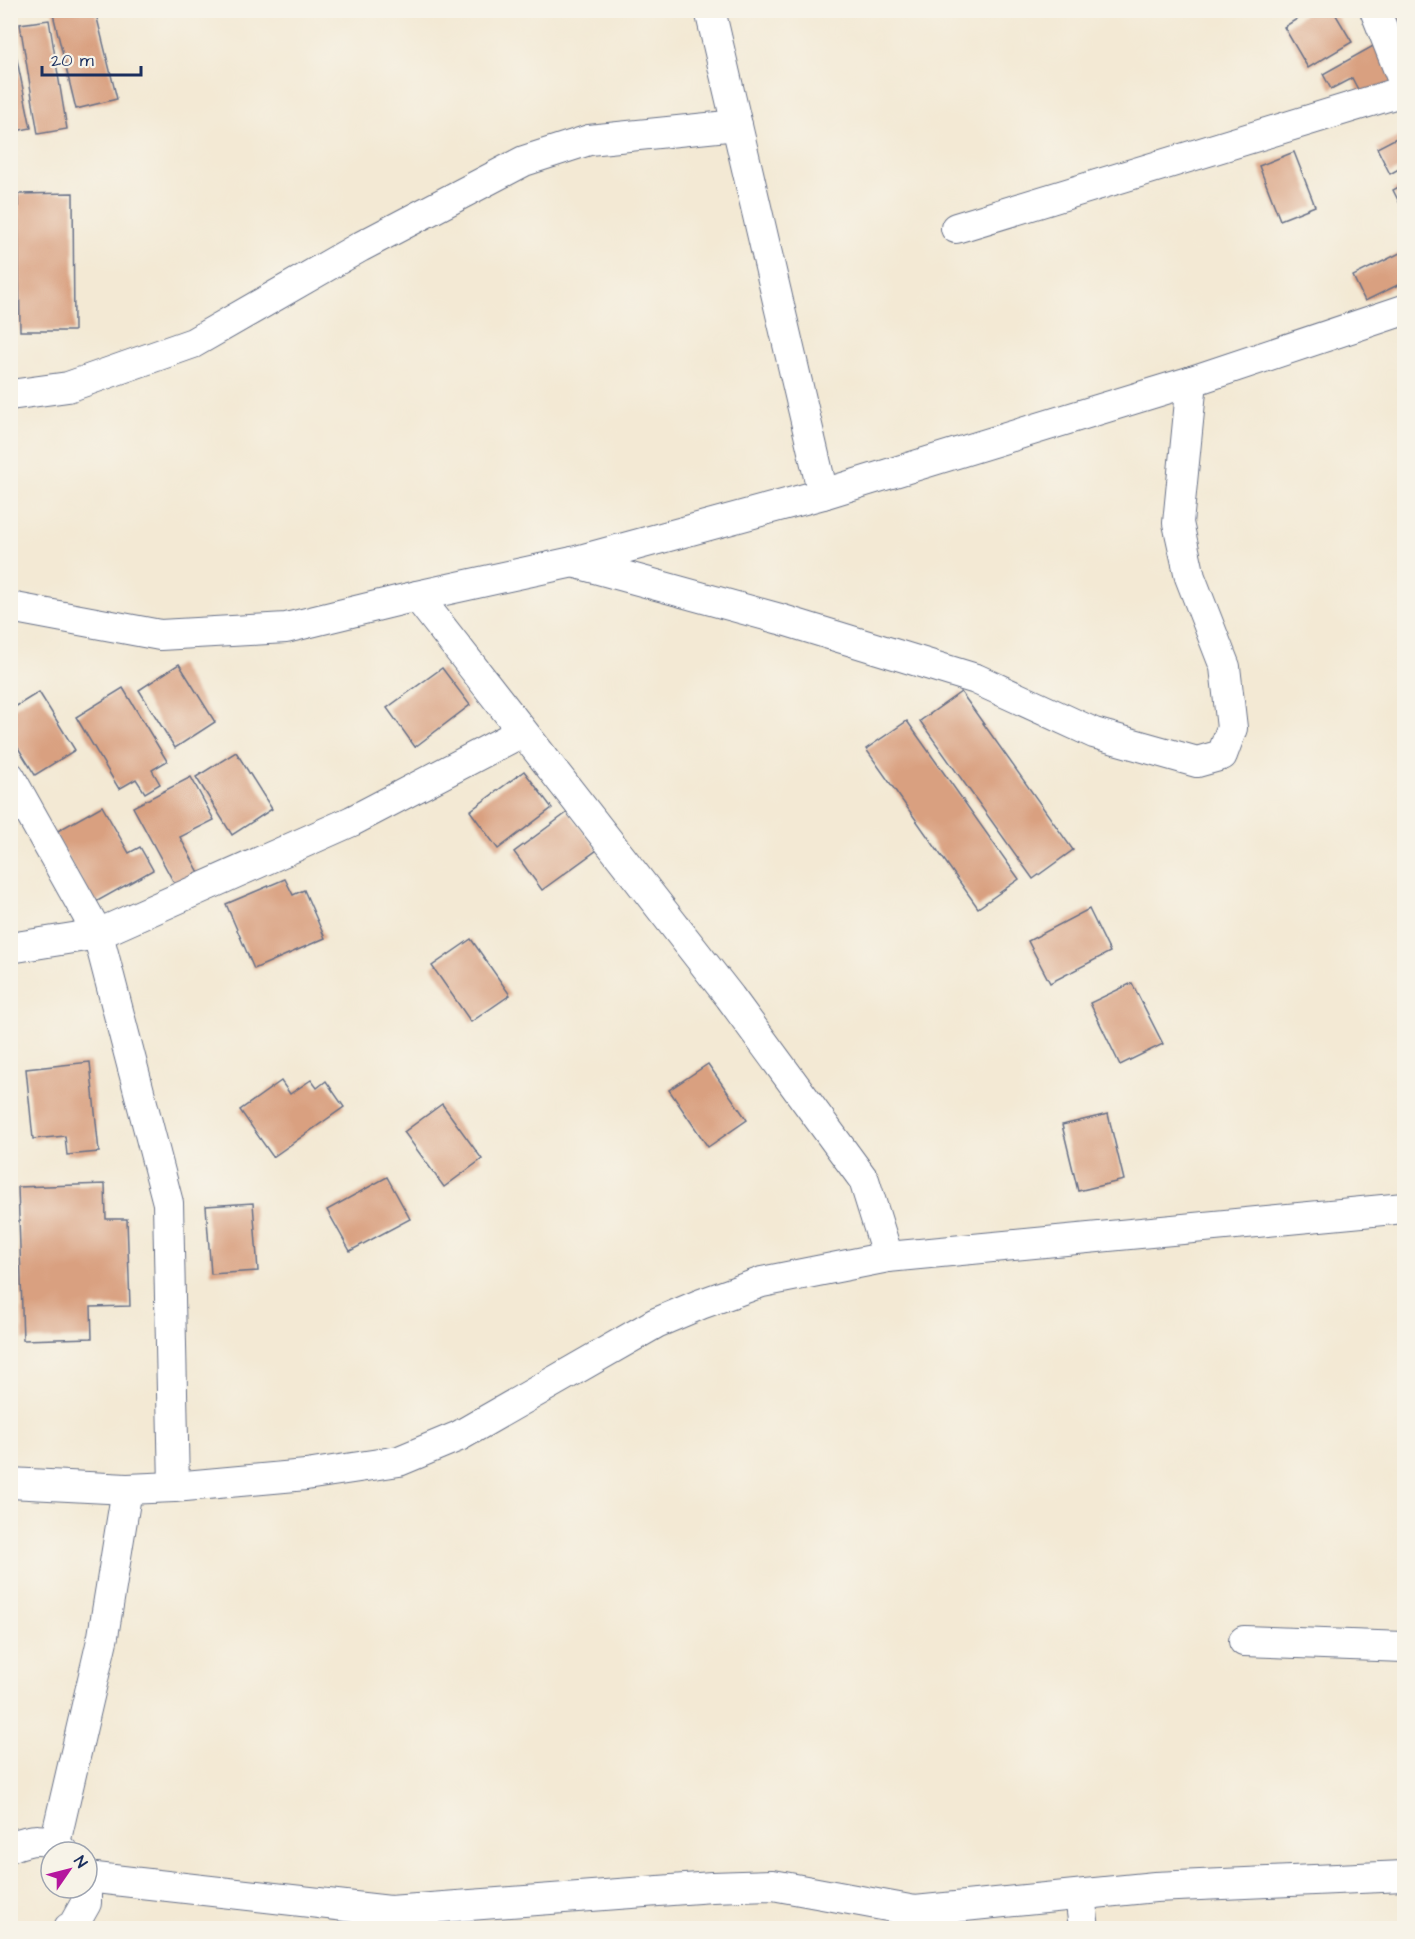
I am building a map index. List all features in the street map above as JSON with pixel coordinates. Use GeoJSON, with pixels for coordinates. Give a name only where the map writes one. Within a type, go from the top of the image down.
{"type":"FeatureCollection","features":[{"type":"Feature","properties":{"kind":"street"},"geometry":{"type":"LineString","coordinates":[[710,10],[823,494]]}},
{"type":"Feature","properties":{"kind":"street"},"geometry":{"type":"LineString","coordinates":[[1375,10],[1404,83]]}},
{"type":"Feature","properties":{"kind":"street"},"geometry":{"type":"LineString","coordinates":[[956,228],[1404,90]]}},
{"type":"Feature","properties":{"kind":"street"},"geometry":{"type":"LineString","coordinates":[[10,395],[68,387],[193,343],[360,247],[524,161],[589,140],[736,125]]}},
{"type":"Feature","properties":{"kind":"street"},"geometry":{"type":"LineString","coordinates":[[10,607],[160,635],[286,628],[573,561],[823,494],[1192,381],[1404,310]]}},
{"type":"Feature","properties":{"kind":"street"},"geometry":{"type":"LineString","coordinates":[[573,561],[780,618],[976,679],[1094,733],[1197,762],[1222,754],[1232,728],[1225,667],[1190,577],[1178,523],[1192,381]]}},
{"type":"Feature","properties":{"kind":"street"},"geometry":{"type":"LineString","coordinates":[[417,596],[730,997],[864,1180],[888,1257]]}},
{"type":"Feature","properties":{"kind":"street"},"geometry":{"type":"LineString","coordinates":[[10,948],[98,934],[351,821],[522,732]]}},
{"type":"Feature","properties":{"kind":"street"},"geometry":{"type":"LineString","coordinates":[[10,777],[98,934],[168,1203],[174,1487]]}},
{"type":"Feature","properties":{"kind":"street"},"geometry":{"type":"LineString","coordinates":[[10,1483],[127,1489],[174,1487],[306,1475],[399,1461],[459,1436],[656,1323],[762,1282],[888,1257],[1404,1208]]}},
{"type":"Feature","properties":{"kind":"street"},"geometry":{"type":"LineString","coordinates":[[60,1840],[104,1636],[127,1489]]}},
{"type":"Feature","properties":{"kind":"street"},"geometry":{"type":"LineString","coordinates":[[1244,1641],[1404,1647]]}},
{"type":"Feature","properties":{"kind":"street"},"geometry":{"type":"LineString","coordinates":[[10,1847],[33,1839],[39,1841]]}},
{"type":"Feature","properties":{"kind":"street"},"geometry":{"type":"LineString","coordinates":[[99,1878],[390,1911],[712,1887],[772,1885],[915,1911],[1155,1887],[1404,1876]]}},
{"type":"Feature","properties":{"kind":"street"},"geometry":{"type":"LineString","coordinates":[[1080,1896],[1084,1929]]}},
{"type":"Feature","properties":{"kind":"street"},"geometry":{"type":"LineString","coordinates":[[69,1929],[74,1926],[86,1900]]}},
{"type":"Feature","properties":{"kind":"building"},"geometry":{"type":"Polygon","coordinates":[[[52,10],[95,10],[117,99],[76,109],[52,10]]]}},
{"type":"Feature","properties":{"kind":"building"},"geometry":{"type":"Polygon","coordinates":[[[1311,10],[1333,10],[1352,42],[1308,68],[1284,27],[1311,10]]]}},
{"type":"Feature","properties":{"kind":"building"},"geometry":{"type":"Polygon","coordinates":[[[1394,10],[1404,10],[1404,31],[1394,10]]]}},
{"type":"Feature","properties":{"kind":"building"},"geometry":{"type":"Polygon","coordinates":[[[49,20],[67,129],[38,134],[20,24],[49,20]]]}},
{"type":"Feature","properties":{"kind":"building"},"geometry":{"type":"Polygon","coordinates":[[[10,26],[31,128],[10,132],[10,26]]]}},
{"type":"Feature","properties":{"kind":"building"},"geometry":{"type":"Polygon","coordinates":[[[1375,45],[1395,81],[1363,99],[1352,78],[1331,89],[1323,74],[1375,45]]]}},
{"type":"Feature","properties":{"kind":"building"},"geometry":{"type":"Polygon","coordinates":[[[1404,134],[1404,166],[1390,174],[1377,148],[1404,134]]]}},
{"type":"Feature","properties":{"kind":"building"},"geometry":{"type":"Polygon","coordinates":[[[1294,152],[1315,206],[1280,220],[1259,166],[1294,152]]]}},
{"type":"Feature","properties":{"kind":"building"},"geometry":{"type":"Polygon","coordinates":[[[1404,184],[1404,212],[1393,190],[1404,184]]]}},
{"type":"Feature","properties":{"kind":"building"},"geometry":{"type":"Polygon","coordinates":[[[73,193],[74,331],[20,331],[18,194],[73,193]]]}},
{"type":"Feature","properties":{"kind":"building"},"geometry":{"type":"Polygon","coordinates":[[[1404,251],[1404,282],[1365,301],[1353,276],[1404,251]]]}},
{"type":"Feature","properties":{"kind":"building"},"geometry":{"type":"Polygon","coordinates":[[[179,664],[215,722],[175,748],[139,690],[179,664]]]}},
{"type":"Feature","properties":{"kind":"building"},"geometry":{"type":"Polygon","coordinates":[[[442,668],[470,705],[415,747],[387,708],[442,668]]]}},
{"type":"Feature","properties":{"kind":"building"},"geometry":{"type":"Polygon","coordinates":[[[123,688],[167,761],[152,770],[160,784],[145,793],[136,779],[119,789],[76,717],[123,688]]]}},
{"type":"Feature","properties":{"kind":"building"},"geometry":{"type":"Polygon","coordinates":[[[39,692],[75,750],[35,775],[10,735],[10,710],[39,692]]]}},
{"type":"Feature","properties":{"kind":"building"},"geometry":{"type":"Polygon","coordinates":[[[961,692],[1073,850],[1033,879],[920,721],[961,692]]]}},
{"type":"Feature","properties":{"kind":"building"},"geometry":{"type":"Polygon","coordinates":[[[907,721],[1019,879],[978,908],[866,749],[907,721]]]}},
{"type":"Feature","properties":{"kind":"building"},"geometry":{"type":"Polygon","coordinates":[[[236,752],[272,809],[232,835],[196,777],[236,752]]]}},
{"type":"Feature","properties":{"kind":"building"},"geometry":{"type":"Polygon","coordinates":[[[524,771],[552,808],[498,849],[470,811],[524,771]]]}},
{"type":"Feature","properties":{"kind":"building"},"geometry":{"type":"Polygon","coordinates":[[[191,777],[214,820],[180,837],[203,880],[179,892],[133,807],[191,777]]]}},
{"type":"Feature","properties":{"kind":"building"},"geometry":{"type":"Polygon","coordinates":[[[10,792],[14,792],[13,866],[10,866],[10,792]]]}},
{"type":"Feature","properties":{"kind":"building"},"geometry":{"type":"Polygon","coordinates":[[[102,806],[129,853],[140,847],[153,870],[94,903],[54,833],[102,806]]]}},
{"type":"Feature","properties":{"kind":"building"},"geometry":{"type":"Polygon","coordinates":[[[568,812],[597,850],[542,890],[514,852],[568,812]]]}},
{"type":"Feature","properties":{"kind":"building"},"geometry":{"type":"Polygon","coordinates":[[[285,879],[293,895],[304,890],[325,938],[254,969],[226,904],[285,879]]]}},
{"type":"Feature","properties":{"kind":"building"},"geometry":{"type":"Polygon","coordinates":[[[1089,909],[1110,952],[1050,983],[1028,941],[1089,909]]]}},
{"type":"Feature","properties":{"kind":"building"},"geometry":{"type":"Polygon","coordinates":[[[471,939],[510,995],[471,1022],[432,966],[471,939]]]}},
{"type":"Feature","properties":{"kind":"building"},"geometry":{"type":"Polygon","coordinates":[[[1132,983],[1163,1044],[1120,1065],[1090,1003],[1132,983]]]}},
{"type":"Feature","properties":{"kind":"building"},"geometry":{"type":"Polygon","coordinates":[[[90,1062],[99,1152],[67,1155],[65,1136],[33,1139],[26,1069],[90,1062]]]}},
{"type":"Feature","properties":{"kind":"building"},"geometry":{"type":"Polygon","coordinates":[[[708,1064],[747,1120],[708,1147],[669,1090],[708,1064]]]}},
{"type":"Feature","properties":{"kind":"building"},"geometry":{"type":"Polygon","coordinates":[[[311,1080],[317,1088],[326,1081],[344,1107],[273,1157],[240,1110],[281,1081],[290,1094],[311,1080]]]}},
{"type":"Feature","properties":{"kind":"building"},"geometry":{"type":"Polygon","coordinates":[[[442,1104],[482,1159],[444,1187],[404,1132],[442,1104]]]}},
{"type":"Feature","properties":{"kind":"building"},"geometry":{"type":"Polygon","coordinates":[[[1108,1114],[1124,1180],[1078,1191],[1062,1125],[1108,1114]]]}},
{"type":"Feature","properties":{"kind":"building"},"geometry":{"type":"Polygon","coordinates":[[[387,1177],[410,1219],[350,1251],[327,1210],[387,1177]]]}},
{"type":"Feature","properties":{"kind":"building"},"geometry":{"type":"Polygon","coordinates":[[[105,1184],[106,1219],[127,1219],[130,1306],[91,1307],[92,1338],[23,1340],[18,1187],[105,1184]]]}},
{"type":"Feature","properties":{"kind":"building"},"geometry":{"type":"Polygon","coordinates":[[[253,1203],[258,1271],[211,1274],[206,1206],[253,1203]]]}}]}
